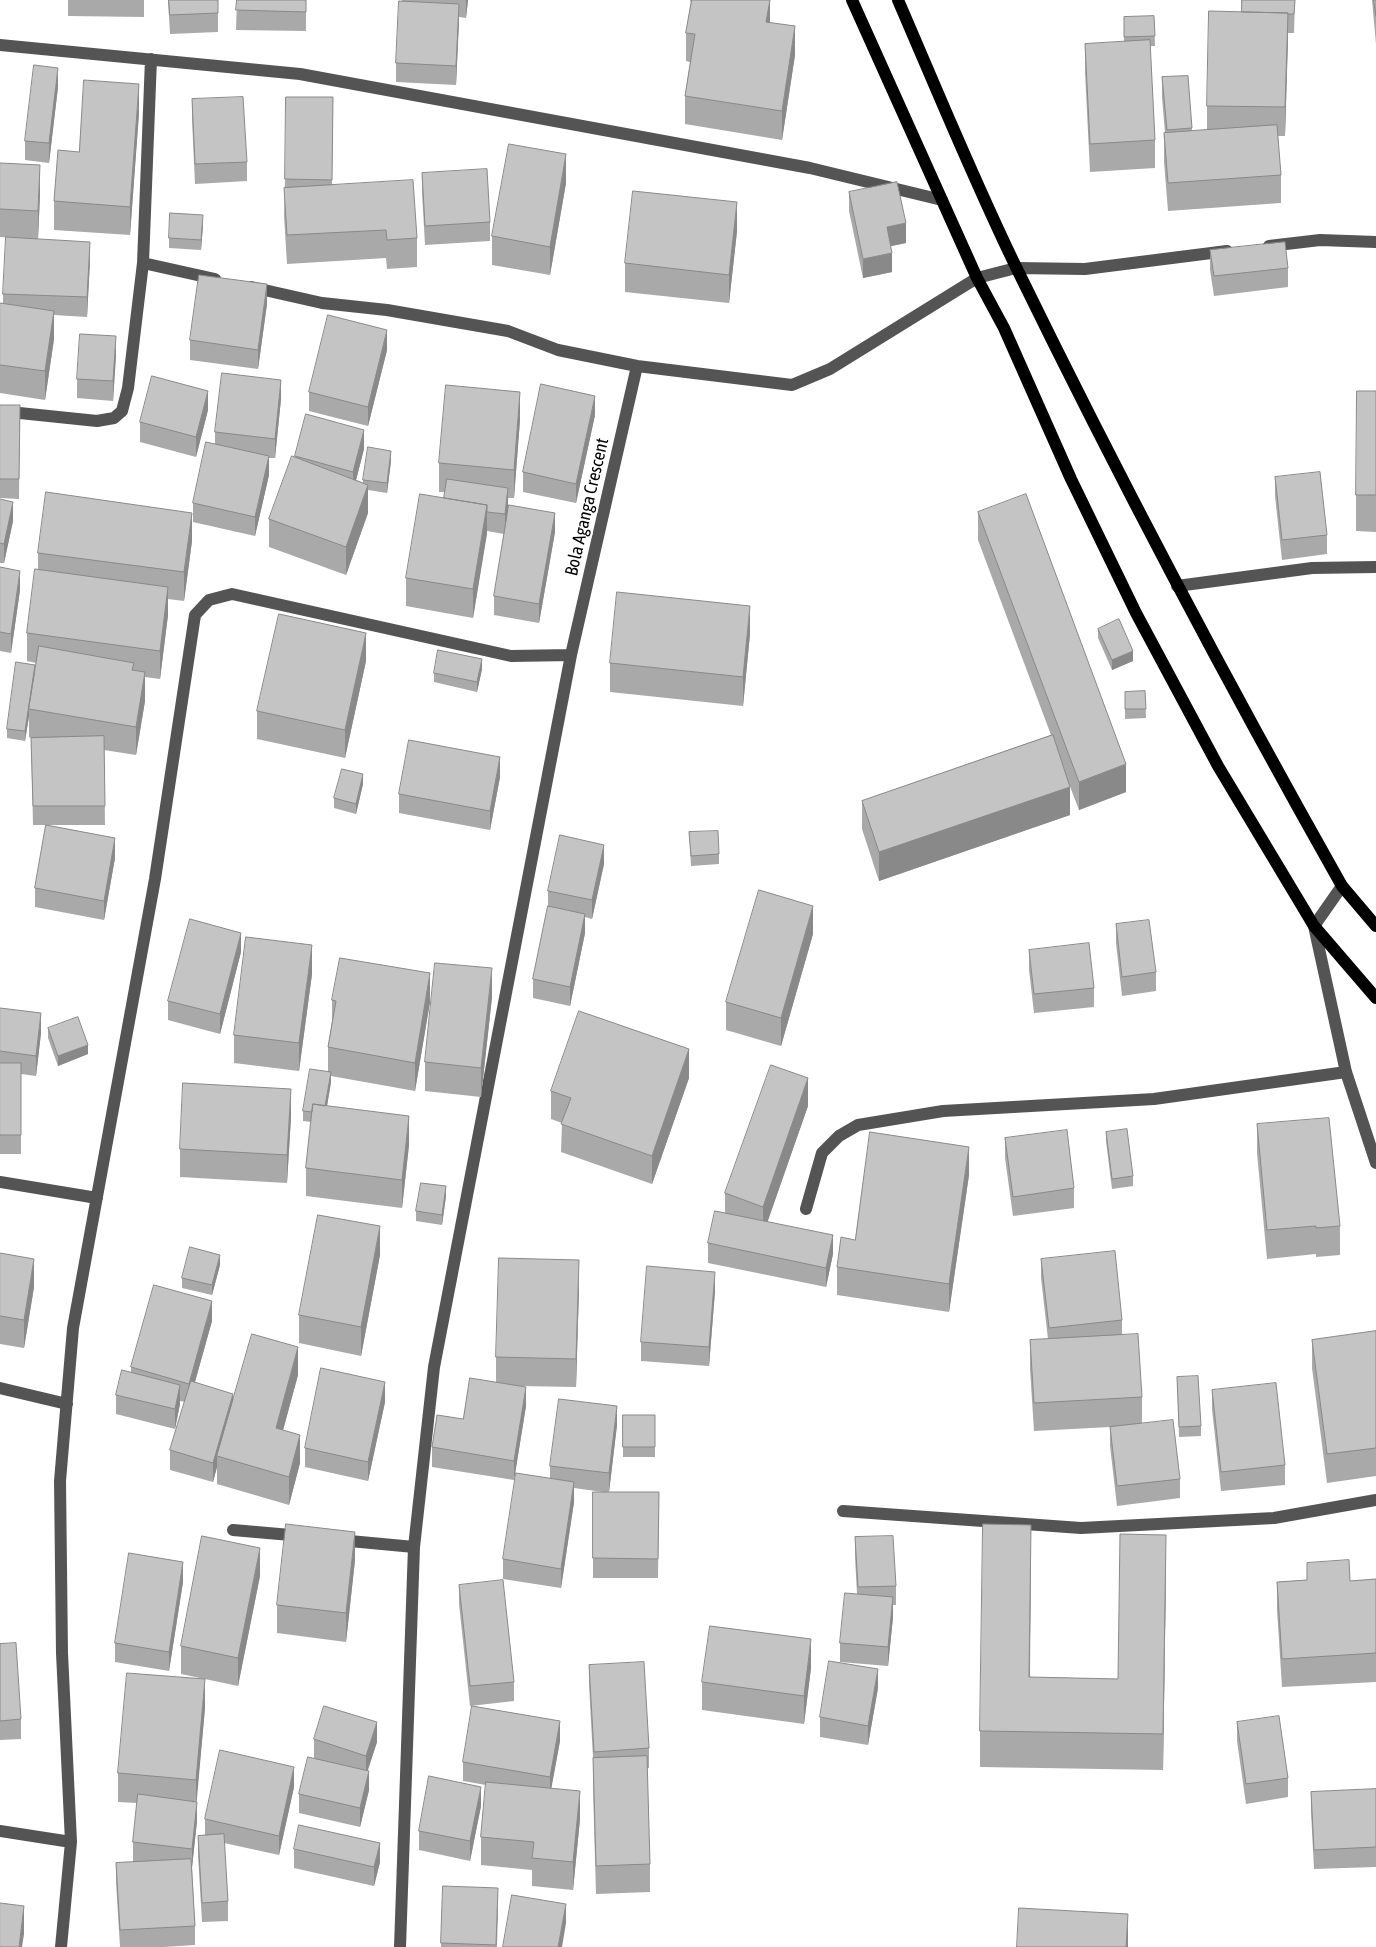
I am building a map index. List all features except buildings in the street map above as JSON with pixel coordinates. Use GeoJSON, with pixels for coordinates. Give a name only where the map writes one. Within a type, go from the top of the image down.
{"type":"FeatureCollection","features":[{"type":"Feature","properties":{"kind":"main road"},"geometry":{"type":"LineString","coordinates":[[852,0],[977,278],[1004,328],[1072,479],[1136,613],[1218,766],[1314,926],[1376,998]]}},
{"type":"Feature","properties":{"kind":"main road"},"geometry":{"type":"LineString","coordinates":[[898,0],[1016,268],[1177,586],[1342,886],[1376,926]]}},
{"type":"Feature","properties":{"kind":"street"},"geometry":{"type":"LineString","coordinates":[[0,45],[300,74],[810,168],[942,200]]}},
{"type":"Feature","properties":{"kind":"street"},"geometry":{"type":"LineString","coordinates":[[0,411],[97,421],[114,418],[122,411],[128,388],[143,262],[151,60]]}},
{"type":"Feature","properties":{"kind":"street"},"geometry":{"type":"LineString","coordinates":[[143,262],[322,303],[387,310],[508,331],[558,350],[637,366],[792,385],[830,369],[977,278],[1016,268],[1085,269],[1320,240],[1376,242]]}},
{"type":"Feature","properties":{"kind":"street","name":"Bola Aganga Crescent"},"geometry":{"type":"LineString","coordinates":[[400,1947],[414,1546],[434,1367],[571,655],[637,366]]}},
{"type":"Feature","properties":{"kind":"street"},"geometry":{"type":"LineString","coordinates":[[1177,586],[1312,568],[1376,567]]}},
{"type":"Feature","properties":{"kind":"street"},"geometry":{"type":"LineString","coordinates":[[61,1947],[71,1842],[62,1653],[60,1481],[73,1328],[155,879],[195,615],[209,600],[232,594],[511,656],[571,655]]}},
{"type":"Feature","properties":{"kind":"street"},"geometry":{"type":"LineString","coordinates":[[1342,886],[1314,926],[1346,1072],[1376,1163]]}},
{"type":"Feature","properties":{"kind":"street"},"geometry":{"type":"LineString","coordinates":[[806,1209],[822,1153],[839,1136],[858,1125],[943,1111],[1154,1099],[1346,1072]]}},
{"type":"Feature","properties":{"kind":"street"},"geometry":{"type":"LineString","coordinates":[[0,1182],[97,1198]]}},
{"type":"Feature","properties":{"kind":"street"},"geometry":{"type":"LineString","coordinates":[[0,1388],[67,1404]]}},
{"type":"Feature","properties":{"kind":"street"},"geometry":{"type":"LineString","coordinates":[[843,1511],[1081,1528],[1274,1518],[1376,1500]]}},
{"type":"Feature","properties":{"kind":"street"},"geometry":{"type":"LineString","coordinates":[[233,1530],[414,1546]]}},
{"type":"Feature","properties":{"kind":"street"},"geometry":{"type":"LineString","coordinates":[[0,1831],[71,1842]]}}]}
